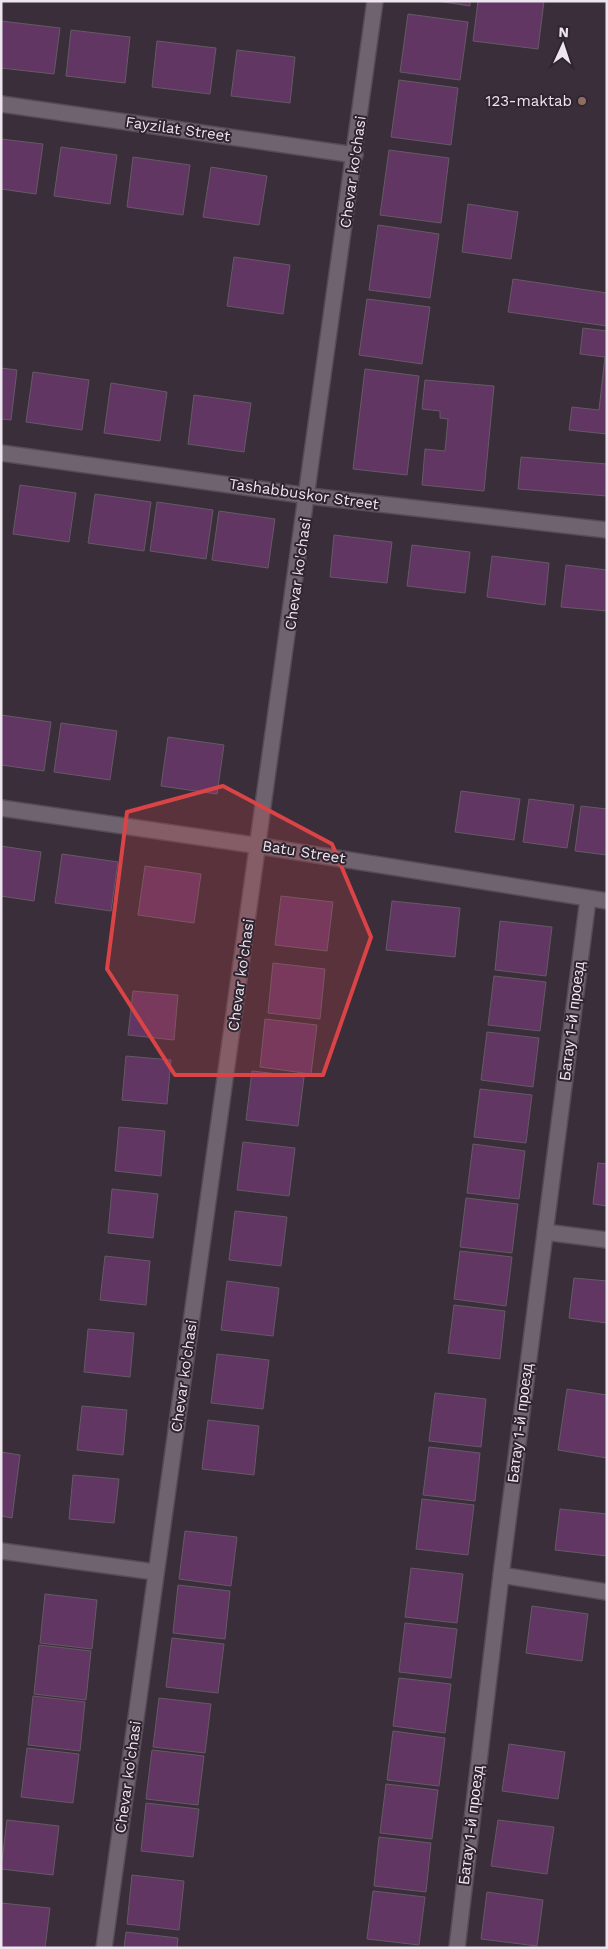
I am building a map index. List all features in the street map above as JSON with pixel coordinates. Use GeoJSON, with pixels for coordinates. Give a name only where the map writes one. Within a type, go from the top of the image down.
{"type":"FeatureCollection","features":[{"type":"Feature","properties":{"kind":"street","name":"Chevar ko'chasi"},"geometry":{"type":"LineString","coordinates":[[104,1948],[155,1572],[309,496],[375,1]]}},
{"type":"Feature","properties":{"kind":"street","name":"Fayzilat Street"},"geometry":{"type":"LineString","coordinates":[[1,104],[355,155]]}},
{"type":"Feature","properties":{"kind":"street","name":"Tashabbuskor Street"},"geometry":{"type":"LineString","coordinates":[[1,453],[309,496],[607,530]]}},
{"type":"Feature","properties":{"kind":"street","name":"Batu Street"},"geometry":{"type":"LineString","coordinates":[[1,808],[260,846],[607,901]]}},
{"type":"Feature","properties":{"kind":"street","name":"Батау 1-й проезд"},"geometry":{"type":"LineString","coordinates":[[457,1948],[501,1575],[588,899]]}},
{"type":"Feature","properties":{"kind":"street"},"geometry":{"type":"LineString","coordinates":[[545,1232],[607,1240]]}},
{"type":"Feature","properties":{"kind":"street"},"geometry":{"type":"LineString","coordinates":[[1,1551],[155,1572]]}},
{"type":"Feature","properties":{"kind":"street"},"geometry":{"type":"LineString","coordinates":[[501,1575],[607,1592]]}},
{"type":"Feature","properties":{"kind":"highlighted area"},"geometry":{"type":"Polygon","coordinates":[[[223,786],[332,844],[371,937],[323,1075],[175,1075],[107,969],[127,812],[223,786]]]}},
{"type":"Feature","properties":{"kind":"building"},"geometry":{"type":"Polygon","coordinates":[[[437,1],[470,1],[470,6],[437,1]]]}},
{"type":"Feature","properties":{"kind":"building"},"geometry":{"type":"Polygon","coordinates":[[[478,1],[544,1],[538,49],[473,41],[478,1]]]}},
{"type":"Feature","properties":{"kind":"building"},"geometry":{"type":"Polygon","coordinates":[[[408,14],[468,22],[460,80],[400,72],[408,14]]]}},
{"type":"Feature","properties":{"kind":"building"},"geometry":{"type":"Polygon","coordinates":[[[1,21],[60,28],[54,74],[1,68],[1,21]]]}},
{"type":"Feature","properties":{"kind":"building"},"geometry":{"type":"Polygon","coordinates":[[[71,30],[130,37],[125,83],[66,76],[71,30]]]}},
{"type":"Feature","properties":{"kind":"building"},"geometry":{"type":"Polygon","coordinates":[[[157,41],[216,48],[210,94],[152,87],[157,41]]]}},
{"type":"Feature","properties":{"kind":"building"},"geometry":{"type":"Polygon","coordinates":[[[237,50],[295,57],[290,103],[231,96],[237,50]]]}},
{"type":"Feature","properties":{"kind":"building"},"geometry":{"type":"Polygon","coordinates":[[[399,80],[458,88],[451,145],[391,137],[399,80]]]}},
{"type":"Feature","properties":{"kind":"building"},"geometry":{"type":"Polygon","coordinates":[[[1,139],[43,144],[36,194],[1,189],[1,139]]]}},
{"type":"Feature","properties":{"kind":"building"},"geometry":{"type":"Polygon","coordinates":[[[61,147],[117,155],[110,204],[54,196],[61,147]]]}},
{"type":"Feature","properties":{"kind":"building"},"geometry":{"type":"Polygon","coordinates":[[[389,150],[449,158],[441,223],[380,215],[389,150]]]}},
{"type":"Feature","properties":{"kind":"building"},"geometry":{"type":"Polygon","coordinates":[[[133,157],[190,165],[183,215],[127,207],[133,157]]]}},
{"type":"Feature","properties":{"kind":"building"},"geometry":{"type":"Polygon","coordinates":[[[211,167],[267,176],[259,225],[203,217],[211,167]]]}},
{"type":"Feature","properties":{"kind":"building"},"geometry":{"type":"Polygon","coordinates":[[[468,204],[518,212],[511,259],[462,252],[468,204]]]}},
{"type":"Feature","properties":{"kind":"building"},"geometry":{"type":"Polygon","coordinates":[[[378,225],[439,234],[430,298],[369,290],[378,225]]]}},
{"type":"Feature","properties":{"kind":"building"},"geometry":{"type":"Polygon","coordinates":[[[234,257],[290,265],[283,314],[227,306],[234,257]]]}},
{"type":"Feature","properties":{"kind":"building"},"geometry":{"type":"Polygon","coordinates":[[[513,279],[607,293],[607,326],[508,312],[513,279]]]}},
{"type":"Feature","properties":{"kind":"building"},"geometry":{"type":"Polygon","coordinates":[[[367,299],[430,307],[422,364],[359,355],[367,299]]]}},
{"type":"Feature","properties":{"kind":"building"},"geometry":{"type":"Polygon","coordinates":[[[583,328],[607,331],[607,434],[569,430],[572,407],[599,410],[605,357],[580,354],[583,328]]]}},
{"type":"Feature","properties":{"kind":"building"},"geometry":{"type":"Polygon","coordinates":[[[1,368],[17,370],[11,420],[1,419],[1,368]]]}},
{"type":"Feature","properties":{"kind":"building"},"geometry":{"type":"Polygon","coordinates":[[[365,369],[419,376],[407,475],[353,469],[365,369]]]}},
{"type":"Feature","properties":{"kind":"building"},"geometry":{"type":"Polygon","coordinates":[[[33,372],[89,380],[82,430],[26,422],[33,372]]]}},
{"type":"Feature","properties":{"kind":"building"},"geometry":{"type":"Polygon","coordinates":[[[425,380],[494,386],[484,491],[422,485],[425,449],[445,451],[448,419],[440,418],[440,411],[422,409],[425,380]]]}},
{"type":"Feature","properties":{"kind":"building"},"geometry":{"type":"Polygon","coordinates":[[[111,383],[167,392],[160,441],[104,433],[111,383]]]}},
{"type":"Feature","properties":{"kind":"building"},"geometry":{"type":"Polygon","coordinates":[[[194,395],[251,403],[244,452],[188,444],[194,395]]]}},
{"type":"Feature","properties":{"kind":"building"},"geometry":{"type":"Polygon","coordinates":[[[521,457],[607,464],[607,496],[518,489],[521,457]]]}},
{"type":"Feature","properties":{"kind":"building"},"geometry":{"type":"Polygon","coordinates":[[[20,485],[76,493],[69,542],[13,534],[20,485]]]}},
{"type":"Feature","properties":{"kind":"building"},"geometry":{"type":"Polygon","coordinates":[[[95,494],[151,502],[144,551],[88,543],[95,494]]]}},
{"type":"Feature","properties":{"kind":"building"},"geometry":{"type":"Polygon","coordinates":[[[157,502],[213,510],[206,559],[150,551],[157,502]]]}},
{"type":"Feature","properties":{"kind":"building"},"geometry":{"type":"Polygon","coordinates":[[[219,511],[275,519],[268,568],[212,560],[219,511]]]}},
{"type":"Feature","properties":{"kind":"building"},"geometry":{"type":"Polygon","coordinates":[[[334,535],[392,542],[387,583],[330,577],[334,535]]]}},
{"type":"Feature","properties":{"kind":"building"},"geometry":{"type":"Polygon","coordinates":[[[412,545],[470,552],[465,593],[407,586],[412,545]]]}},
{"type":"Feature","properties":{"kind":"building"},"geometry":{"type":"Polygon","coordinates":[[[492,556],[549,563],[545,605],[487,597],[492,556]]]}},
{"type":"Feature","properties":{"kind":"building"},"geometry":{"type":"Polygon","coordinates":[[[566,565],[607,570],[607,611],[561,607],[566,565]]]}},
{"type":"Feature","properties":{"kind":"building"},"geometry":{"type":"Polygon","coordinates":[[[1,715],[51,722],[44,771],[1,765],[1,715]]]}},
{"type":"Feature","properties":{"kind":"building"},"geometry":{"type":"Polygon","coordinates":[[[61,723],[117,731],[110,780],[54,772],[61,723]]]}},
{"type":"Feature","properties":{"kind":"building"},"geometry":{"type":"Polygon","coordinates":[[[168,737],[224,745],[217,794],[161,786],[168,737]]]}},
{"type":"Feature","properties":{"kind":"building"},"geometry":{"type":"Polygon","coordinates":[[[461,791],[520,799],[514,840],[455,832],[461,791]]]}},
{"type":"Feature","properties":{"kind":"building"},"geometry":{"type":"Polygon","coordinates":[[[529,799],[574,805],[567,848],[523,842],[529,799]]]}},
{"type":"Feature","properties":{"kind":"building"},"geometry":{"type":"Polygon","coordinates":[[[581,806],[607,809],[607,855],[575,851],[581,806]]]}},
{"type":"Feature","properties":{"kind":"building"},"geometry":{"type":"Polygon","coordinates":[[[1,846],[41,852],[34,901],[1,896],[1,846]]]}},
{"type":"Feature","properties":{"kind":"building"},"geometry":{"type":"Polygon","coordinates":[[[62,854],[118,862],[111,911],[55,903],[62,854]]]}},
{"type":"Feature","properties":{"kind":"building"},"geometry":{"type":"Polygon","coordinates":[[[145,866],[201,874],[194,923],[138,915],[145,866]]]}},
{"type":"Feature","properties":{"kind":"building"},"geometry":{"type":"Polygon","coordinates":[[[281,896],[333,902],[327,951],[275,945],[281,896]]]}},
{"type":"Feature","properties":{"kind":"building"},"geometry":{"type":"Polygon","coordinates":[[[392,901],[460,908],[455,957],[386,950],[392,901]]]}},
{"type":"Feature","properties":{"kind":"building"},"geometry":{"type":"Polygon","coordinates":[[[500,921],[552,927],[546,976],[495,970],[500,921]]]}},
{"type":"Feature","properties":{"kind":"building"},"geometry":{"type":"Polygon","coordinates":[[[273,963],[325,969],[320,1019],[268,1013],[273,963]]]}},
{"type":"Feature","properties":{"kind":"building"},"geometry":{"type":"Polygon","coordinates":[[[494,976],[546,982],[540,1031],[488,1025],[494,976]]]}},
{"type":"Feature","properties":{"kind":"building"},"geometry":{"type":"Polygon","coordinates":[[[133,991],[178,995],[174,1040],[128,1035],[133,991]]]}},
{"type":"Feature","properties":{"kind":"building"},"geometry":{"type":"Polygon","coordinates":[[[265,1019],[317,1025],[311,1074],[260,1067],[265,1019]]]}},
{"type":"Feature","properties":{"kind":"building"},"geometry":{"type":"Polygon","coordinates":[[[487,1032],[539,1038],[533,1087],[481,1080],[487,1032]]]}},
{"type":"Feature","properties":{"kind":"building"},"geometry":{"type":"Polygon","coordinates":[[[126,1056],[171,1060],[167,1104],[122,1100],[126,1056]]]}},
{"type":"Feature","properties":{"kind":"building"},"geometry":{"type":"Polygon","coordinates":[[[252,1071],[304,1077],[298,1126],[246,1120],[252,1071]]]}},
{"type":"Feature","properties":{"kind":"building"},"geometry":{"type":"Polygon","coordinates":[[[480,1089],[532,1095],[526,1143],[474,1137],[480,1089]]]}},
{"type":"Feature","properties":{"kind":"building"},"geometry":{"type":"Polygon","coordinates":[[[119,1127],[165,1131],[161,1176],[115,1171],[119,1127]]]}},
{"type":"Feature","properties":{"kind":"building"},"geometry":{"type":"Polygon","coordinates":[[[243,1142],[295,1148],[289,1196],[237,1190],[243,1142]]]}},
{"type":"Feature","properties":{"kind":"building"},"geometry":{"type":"Polygon","coordinates":[[[473,1144],[525,1151],[519,1199],[467,1193],[473,1144]]]}},
{"type":"Feature","properties":{"kind":"building"},"geometry":{"type":"Polygon","coordinates":[[[598,1163],[607,1164],[607,1206],[593,1204],[598,1163]]]}},
{"type":"Feature","properties":{"kind":"building"},"geometry":{"type":"Polygon","coordinates":[[[112,1189],[158,1194],[153,1238],[108,1233],[112,1189]]]}},
{"type":"Feature","properties":{"kind":"building"},"geometry":{"type":"Polygon","coordinates":[[[466,1198],[518,1204],[512,1253],[460,1247],[466,1198]]]}},
{"type":"Feature","properties":{"kind":"building"},"geometry":{"type":"Polygon","coordinates":[[[235,1211],[287,1217],[281,1266],[229,1260],[235,1211]]]}},
{"type":"Feature","properties":{"kind":"building"},"geometry":{"type":"Polygon","coordinates":[[[460,1251],[512,1257],[506,1306],[454,1299],[460,1251]]]}},
{"type":"Feature","properties":{"kind":"building"},"geometry":{"type":"Polygon","coordinates":[[[105,1256],[150,1261],[146,1305],[100,1300],[105,1256]]]}},
{"type":"Feature","properties":{"kind":"building"},"geometry":{"type":"Polygon","coordinates":[[[574,1278],[607,1281],[607,1323],[569,1318],[574,1278]]]}},
{"type":"Feature","properties":{"kind":"building"},"geometry":{"type":"Polygon","coordinates":[[[227,1281],[279,1288],[273,1336],[221,1330],[227,1281]]]}},
{"type":"Feature","properties":{"kind":"building"},"geometry":{"type":"Polygon","coordinates":[[[454,1305],[505,1311],[500,1359],[448,1353],[454,1305]]]}},
{"type":"Feature","properties":{"kind":"building"},"geometry":{"type":"Polygon","coordinates":[[[88,1329],[134,1333],[130,1377],[84,1372],[88,1329]]]}},
{"type":"Feature","properties":{"kind":"building"},"geometry":{"type":"Polygon","coordinates":[[[217,1354],[269,1360],[263,1409],[211,1403],[217,1354]]]}},
{"type":"Feature","properties":{"kind":"building"},"geometry":{"type":"Polygon","coordinates":[[[567,1389],[607,1395],[607,1458],[558,1450],[567,1389]]]}},
{"type":"Feature","properties":{"kind":"building"},"geometry":{"type":"Polygon","coordinates":[[[435,1393],[486,1399],[481,1447],[429,1441],[435,1393]]]}},
{"type":"Feature","properties":{"kind":"building"},"geometry":{"type":"Polygon","coordinates":[[[82,1406],[127,1410],[123,1455],[77,1450],[82,1406]]]}},
{"type":"Feature","properties":{"kind":"building"},"geometry":{"type":"Polygon","coordinates":[[[208,1420],[259,1426],[254,1475],[202,1469],[208,1420]]]}},
{"type":"Feature","properties":{"kind":"building"},"geometry":{"type":"Polygon","coordinates":[[[429,1447],[480,1453],[475,1501],[423,1495],[429,1447]]]}},
{"type":"Feature","properties":{"kind":"building"},"geometry":{"type":"Polygon","coordinates":[[[1,1452],[20,1455],[12,1518],[1,1516],[1,1452]]]}},
{"type":"Feature","properties":{"kind":"building"},"geometry":{"type":"Polygon","coordinates":[[[73,1475],[119,1479],[114,1523],[69,1519],[73,1475]]]}},
{"type":"Feature","properties":{"kind":"building"},"geometry":{"type":"Polygon","coordinates":[[[422,1499],[474,1505],[468,1555],[416,1549],[422,1499]]]}},
{"type":"Feature","properties":{"kind":"building"},"geometry":{"type":"Polygon","coordinates":[[[560,1509],[607,1514],[607,1556],[555,1550],[560,1509]]]}},
{"type":"Feature","properties":{"kind":"building"},"geometry":{"type":"Polygon","coordinates":[[[185,1531],[237,1537],[231,1586],[179,1579],[185,1531]]]}},
{"type":"Feature","properties":{"kind":"building"},"geometry":{"type":"Polygon","coordinates":[[[411,1568],[463,1574],[457,1623],[405,1617],[411,1568]]]}},
{"type":"Feature","properties":{"kind":"building"},"geometry":{"type":"Polygon","coordinates":[[[178,1585],[230,1591],[225,1639],[173,1633],[178,1585]]]}},
{"type":"Feature","properties":{"kind":"building"},"geometry":{"type":"Polygon","coordinates":[[[45,1594],[97,1600],[92,1649],[40,1643],[45,1594]]]}},
{"type":"Feature","properties":{"kind":"building"},"geometry":{"type":"Polygon","coordinates":[[[532,1606],[588,1614],[582,1661],[526,1653],[532,1606]]]}},
{"type":"Feature","properties":{"kind":"building"},"geometry":{"type":"Polygon","coordinates":[[[405,1623],[457,1629],[451,1678],[399,1672],[405,1623]]]}},
{"type":"Feature","properties":{"kind":"building"},"geometry":{"type":"Polygon","coordinates":[[[172,1638],[224,1644],[218,1693],[166,1687],[172,1638]]]}},
{"type":"Feature","properties":{"kind":"building"},"geometry":{"type":"Polygon","coordinates":[[[39,1645],[91,1651],[86,1700],[34,1694],[39,1645]]]}},
{"type":"Feature","properties":{"kind":"building"},"geometry":{"type":"Polygon","coordinates":[[[399,1678],[451,1684],[445,1733],[393,1726],[399,1678]]]}},
{"type":"Feature","properties":{"kind":"building"},"geometry":{"type":"Polygon","coordinates":[[[33,1696],[85,1702],[80,1751],[28,1745],[33,1696]]]}},
{"type":"Feature","properties":{"kind":"building"},"geometry":{"type":"Polygon","coordinates":[[[159,1698],[211,1704],[205,1753],[153,1747],[159,1698]]]}},
{"type":"Feature","properties":{"kind":"building"},"geometry":{"type":"Polygon","coordinates":[[[393,1731],[445,1738],[439,1786],[387,1780],[393,1731]]]}},
{"type":"Feature","properties":{"kind":"building"},"geometry":{"type":"Polygon","coordinates":[[[509,1744],[565,1752],[558,1799],[502,1791],[509,1744]]]}},
{"type":"Feature","properties":{"kind":"building"},"geometry":{"type":"Polygon","coordinates":[[[27,1748],[79,1754],[73,1803],[21,1797],[27,1748]]]}},
{"type":"Feature","properties":{"kind":"building"},"geometry":{"type":"Polygon","coordinates":[[[152,1750],[204,1756],[198,1805],[146,1799],[152,1750]]]}},
{"type":"Feature","properties":{"kind":"building"},"geometry":{"type":"Polygon","coordinates":[[[386,1784],[438,1790],[432,1839],[380,1833],[386,1784]]]}},
{"type":"Feature","properties":{"kind":"building"},"geometry":{"type":"Polygon","coordinates":[[[146,1803],[199,1809],[193,1857],[141,1851],[146,1803]]]}},
{"type":"Feature","properties":{"kind":"building"},"geometry":{"type":"Polygon","coordinates":[[[7,1820],[59,1826],[53,1875],[1,1869],[7,1820]]]}},
{"type":"Feature","properties":{"kind":"building"},"geometry":{"type":"Polygon","coordinates":[[[498,1820],[554,1827],[547,1874],[491,1866],[498,1820]]]}},
{"type":"Feature","properties":{"kind":"building"},"geometry":{"type":"Polygon","coordinates":[[[379,1837],[431,1843],[426,1892],[374,1886],[379,1837]]]}},
{"type":"Feature","properties":{"kind":"building"},"geometry":{"type":"Polygon","coordinates":[[[132,1875],[184,1881],[179,1930],[127,1924],[132,1875]]]}},
{"type":"Feature","properties":{"kind":"building"},"geometry":{"type":"Polygon","coordinates":[[[373,1891],[425,1897],[419,1945],[367,1939],[373,1891]]]}},
{"type":"Feature","properties":{"kind":"building"},"geometry":{"type":"Polygon","coordinates":[[[487,1892],[543,1900],[537,1946],[481,1939],[487,1892]]]}},
{"type":"Feature","properties":{"kind":"building"},"geometry":{"type":"Polygon","coordinates":[[[1,1903],[50,1908],[45,1948],[1,1948],[1,1903]]]}},
{"type":"Feature","properties":{"kind":"building"},"geometry":{"type":"Polygon","coordinates":[[[126,1932],[178,1938],[177,1948],[124,1948],[126,1932]]]}},
{"type":"Feature","properties":{"kind":"place","name":"123-maktab"},"geometry":{"type":"Point","coordinates":[582,101]}}]}
